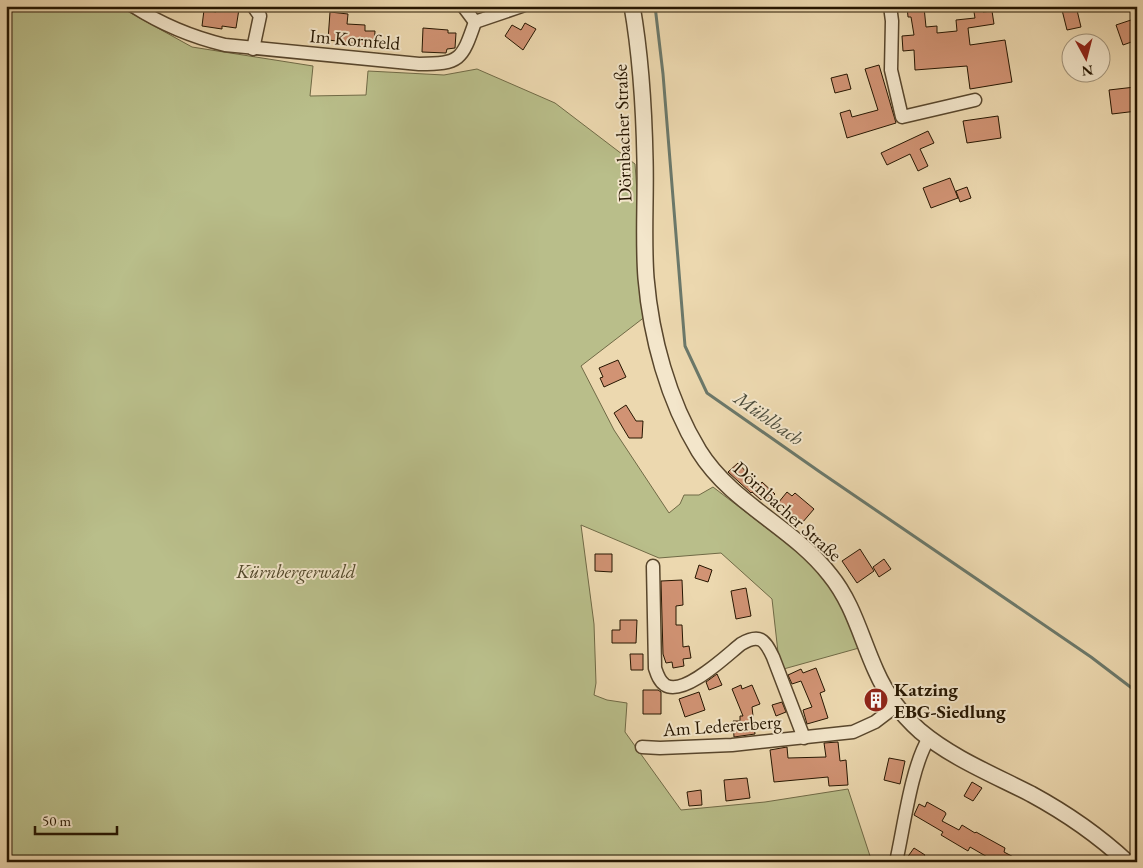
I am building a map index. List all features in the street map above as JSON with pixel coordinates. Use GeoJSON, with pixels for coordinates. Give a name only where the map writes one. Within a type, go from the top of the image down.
{"type":"FeatureCollection","features":[{"type":"Feature","properties":{"kind":"street"},"geometry":{"type":"LineString","coordinates":[[133,6],[199,39],[253,49],[260,16],[253,6]]}},
{"type":"Feature","properties":{"kind":"street"},"geometry":{"type":"LineString","coordinates":[[463,6],[475,22],[522,6]]}},
{"type":"Feature","properties":{"kind":"street","name":"Dörnbacher Straße"},"geometry":{"type":"LineString","coordinates":[[632,6],[640,61],[643,105],[646,269],[650,315],[657,345],[676,402],[700,452],[716,474],[753,508],[797,541],[830,574],[847,602],[876,672],[896,706],[917,728],[943,748],[1057,809],[1104,842],[1127,862]]}},
{"type":"Feature","properties":{"kind":"street"},"geometry":{"type":"LineString","coordinates":[[890,6],[892,21],[891,70],[902,117],[975,100]]}},
{"type":"Feature","properties":{"kind":"street","name":"Im Kornfeld"},"geometry":{"type":"LineString","coordinates":[[253,49],[437,64],[458,59],[464,50],[475,22]]}},
{"type":"Feature","properties":{"kind":"street","name":"Am Ledererberg"},"geometry":{"type":"LineString","coordinates":[[653,566],[655,668],[666,686],[673,687],[694,681],[749,639],[756,638],[762,640],[773,657],[804,738]]}},
{"type":"Feature","properties":{"kind":"street","name":"Am Ledererberg"},"geometry":{"type":"LineString","coordinates":[[642,747],[732,745],[853,732],[875,722],[896,706]]}},
{"type":"Feature","properties":{"kind":"street"},"geometry":{"type":"LineString","coordinates":[[896,862],[914,781],[923,750],[929,738]]}},
{"type":"Feature","properties":{"kind":"green space","name":"Kürnbergerwald"},"geometry":{"type":"Polygon","coordinates":[[[6,6],[118,6],[192,47],[313,66],[310,96],[366,95],[368,71],[444,75],[477,69],[555,103],[635,164],[646,316],[581,366],[614,430],[669,513],[680,504],[684,495],[699,495],[713,487],[816,566],[841,603],[859,648],[780,670],[772,599],[721,553],[659,558],[581,525],[594,624],[596,683],[594,695],[607,700],[627,703],[625,732],[681,810],[765,802],[848,789],[872,862],[6,862],[6,6]]]}},
{"type":"Feature","properties":{"kind":"building"},"geometry":{"type":"Polygon","coordinates":[[[217,6],[239,9],[236,28],[222,26],[222,29],[202,26],[204,10],[216,12],[217,6]]]}},
{"type":"Feature","properties":{"kind":"building"},"geometry":{"type":"Polygon","coordinates":[[[907,6],[924,7],[926,27],[937,26],[937,33],[957,31],[956,20],[975,18],[973,6],[982,6],[983,12],[992,11],[994,24],[968,28],[970,45],[1005,40],[1012,82],[970,89],[967,66],[915,70],[914,50],[903,51],[902,36],[914,35],[911,17],[908,17],[907,6]]]}},
{"type":"Feature","properties":{"kind":"building"},"geometry":{"type":"Polygon","coordinates":[[[1061,6],[1076,6],[1081,27],[1067,30],[1061,6]]]}},
{"type":"Feature","properties":{"kind":"building"},"geometry":{"type":"Polygon","coordinates":[[[330,12],[348,14],[347,24],[365,25],[365,31],[375,31],[374,47],[355,46],[355,43],[328,40],[330,12]]]}},
{"type":"Feature","properties":{"kind":"building"},"geometry":{"type":"Polygon","coordinates":[[[1137,18],[1137,40],[1123,45],[1116,25],[1137,18]]]}},
{"type":"Feature","properties":{"kind":"building"},"geometry":{"type":"Polygon","coordinates":[[[525,23],[536,29],[523,50],[505,36],[512,25],[521,30],[525,23]]]}},
{"type":"Feature","properties":{"kind":"building"},"geometry":{"type":"Polygon","coordinates":[[[423,28],[448,30],[448,33],[456,33],[455,48],[447,49],[446,53],[422,52],[423,28]]]}},
{"type":"Feature","properties":{"kind":"building"},"geometry":{"type":"Polygon","coordinates":[[[879,65],[896,123],[847,138],[840,113],[850,110],[852,117],[878,110],[865,69],[879,65]]]}},
{"type":"Feature","properties":{"kind":"building"},"geometry":{"type":"Polygon","coordinates":[[[847,74],[851,89],[835,93],[831,78],[847,74]]]}},
{"type":"Feature","properties":{"kind":"building"},"geometry":{"type":"Polygon","coordinates":[[[1135,87],[1137,111],[1112,114],[1109,90],[1135,87]]]}},
{"type":"Feature","properties":{"kind":"building"},"geometry":{"type":"Polygon","coordinates":[[[998,116],[1001,138],[967,143],[963,121],[998,116]]]}},
{"type":"Feature","properties":{"kind":"building"},"geometry":{"type":"Polygon","coordinates":[[[928,131],[934,143],[920,149],[928,166],[918,171],[910,154],[887,165],[881,153],[928,131]]]}},
{"type":"Feature","properties":{"kind":"building"},"geometry":{"type":"Polygon","coordinates":[[[950,178],[958,198],[931,208],[923,188],[950,178]]]}},
{"type":"Feature","properties":{"kind":"building"},"geometry":{"type":"Polygon","coordinates":[[[967,187],[971,198],[960,202],[956,191],[967,187]]]}},
{"type":"Feature","properties":{"kind":"building"},"geometry":{"type":"Polygon","coordinates":[[[618,360],[626,377],[604,387],[600,378],[603,377],[599,368],[618,360]]]}},
{"type":"Feature","properties":{"kind":"building"},"geometry":{"type":"Polygon","coordinates":[[[626,405],[636,421],[643,421],[642,438],[629,438],[614,413],[626,405]]]}},
{"type":"Feature","properties":{"kind":"building"},"geometry":{"type":"Polygon","coordinates":[[[738,463],[759,486],[762,482],[775,494],[768,501],[764,497],[761,500],[751,493],[728,472],[738,463]]]}},
{"type":"Feature","properties":{"kind":"building"},"geometry":{"type":"Polygon","coordinates":[[[787,492],[792,496],[795,493],[814,509],[802,523],[778,503],[787,492]]]}},
{"type":"Feature","properties":{"kind":"building"},"geometry":{"type":"Polygon","coordinates":[[[860,549],[874,571],[857,583],[842,561],[860,549]]]}},
{"type":"Feature","properties":{"kind":"building"},"geometry":{"type":"Polygon","coordinates":[[[595,554],[612,554],[612,572],[595,571],[595,554]]]}},
{"type":"Feature","properties":{"kind":"building"},"geometry":{"type":"Polygon","coordinates":[[[884,559],[891,569],[879,577],[873,567],[884,559]]]}},
{"type":"Feature","properties":{"kind":"building"},"geometry":{"type":"Polygon","coordinates":[[[699,565],[712,570],[708,582],[695,578],[699,565]]]}},
{"type":"Feature","properties":{"kind":"building"},"geometry":{"type":"Polygon","coordinates":[[[682,580],[683,605],[676,606],[676,625],[682,625],[683,647],[689,646],[691,658],[683,659],[684,666],[673,668],[672,662],[666,663],[663,654],[661,581],[682,580]]]}},
{"type":"Feature","properties":{"kind":"building"},"geometry":{"type":"Polygon","coordinates":[[[746,588],[751,616],[736,619],[731,591],[746,588]]]}},
{"type":"Feature","properties":{"kind":"building"},"geometry":{"type":"Polygon","coordinates":[[[620,620],[637,620],[636,643],[612,643],[612,630],[620,630],[620,620]]]}},
{"type":"Feature","properties":{"kind":"building"},"geometry":{"type":"Polygon","coordinates":[[[630,654],[643,654],[643,670],[631,670],[630,654]]]}},
{"type":"Feature","properties":{"kind":"building"},"geometry":{"type":"Polygon","coordinates":[[[816,668],[825,691],[820,693],[828,718],[807,724],[803,710],[812,707],[801,681],[792,684],[788,675],[801,669],[803,673],[816,668]]]}},
{"type":"Feature","properties":{"kind":"building"},"geometry":{"type":"Polygon","coordinates":[[[717,674],[722,685],[709,690],[706,682],[717,674]]]}},
{"type":"Feature","properties":{"kind":"building"},"geometry":{"type":"Polygon","coordinates":[[[741,685],[742,689],[752,685],[760,704],[752,707],[755,734],[734,737],[733,721],[740,721],[740,716],[743,716],[732,689],[741,685]]]}},
{"type":"Feature","properties":{"kind":"building"},"geometry":{"type":"Polygon","coordinates":[[[643,690],[658,690],[661,692],[661,714],[643,714],[643,690]]]}},
{"type":"Feature","properties":{"kind":"building"},"geometry":{"type":"Polygon","coordinates":[[[699,692],[705,710],[685,717],[679,699],[699,692]]]}},
{"type":"Feature","properties":{"kind":"building"},"geometry":{"type":"Polygon","coordinates":[[[782,702],[786,712],[776,716],[772,705],[782,702]]]}},
{"type":"Feature","properties":{"kind":"building"},"geometry":{"type":"Polygon","coordinates":[[[838,742],[840,761],[846,760],[848,785],[829,786],[828,777],[774,782],[770,750],[787,747],[788,758],[826,757],[824,743],[838,742]]]}},
{"type":"Feature","properties":{"kind":"building"},"geometry":{"type":"Polygon","coordinates":[[[889,758],[905,761],[900,784],[884,780],[889,758]]]}},
{"type":"Feature","properties":{"kind":"building"},"geometry":{"type":"Polygon","coordinates":[[[747,778],[750,798],[726,801],[724,780],[747,778]]]}},
{"type":"Feature","properties":{"kind":"building"},"geometry":{"type":"Polygon","coordinates":[[[972,782],[982,788],[973,801],[964,796],[972,782]]]}},
{"type":"Feature","properties":{"kind":"building"},"geometry":{"type":"Polygon","coordinates":[[[701,790],[702,805],[689,806],[687,792],[701,790]]]}},
{"type":"Feature","properties":{"kind":"building"},"geometry":{"type":"Polygon","coordinates":[[[927,802],[945,812],[946,814],[942,821],[959,830],[962,825],[976,832],[1005,848],[1004,852],[1023,862],[996,862],[970,847],[968,851],[941,835],[943,832],[914,815],[919,804],[925,807],[927,802]]]}},
{"type":"Feature","properties":{"kind":"building"},"geometry":{"type":"Polygon","coordinates":[[[914,848],[925,855],[920,862],[904,862],[914,848]]]}},
{"type":"Feature","properties":{"kind":"waterway","name":"Mühlbach"},"geometry":{"type":"LineString","coordinates":[[655,6],[663,74],[685,346],[707,393],[1091,657],[1137,692]]}},
{"type":"Feature","properties":{"kind":"place","name":"Katzing EBG-Siedlung"},"geometry":{"type":"Point","coordinates":[876,700]}}]}
